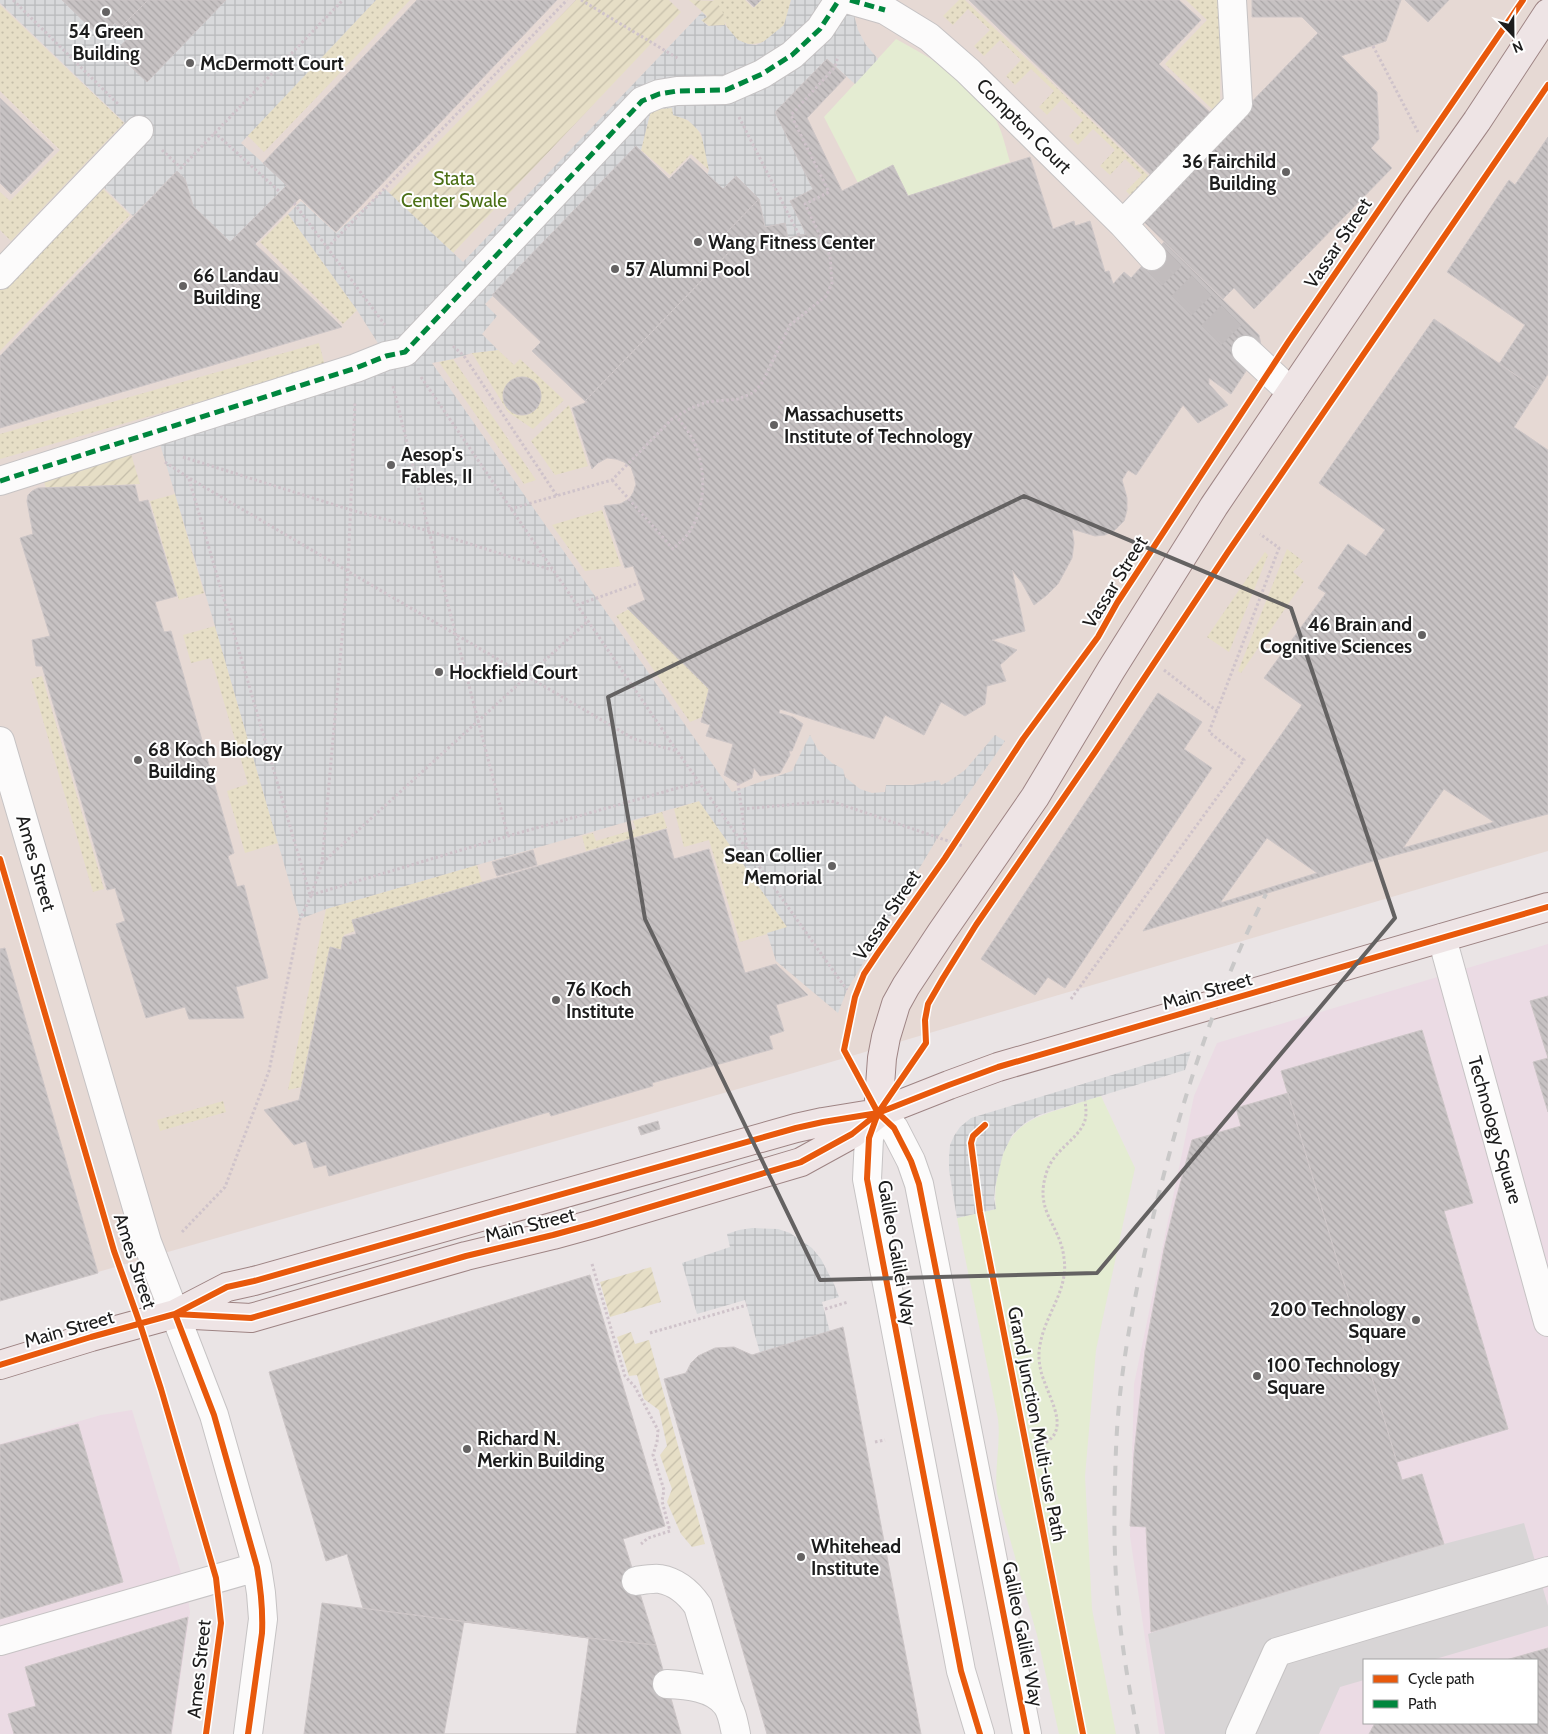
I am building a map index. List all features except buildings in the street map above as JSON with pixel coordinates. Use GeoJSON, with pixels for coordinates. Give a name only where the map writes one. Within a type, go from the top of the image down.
{"type":"FeatureCollection","features":[{"type":"Feature","properties":{"kind":"main road"},"geometry":{"type":"LineString","coordinates":[[878,1113],[882,1058],[896,1004],[941,933],[1035,797],[1111,670],[1209,514],[1548,13]]}},
{"type":"Feature","properties":{"kind":"main road","name":"Main Street"},"geometry":{"type":"LineString","coordinates":[[0,1365],[91,1337],[176,1314],[227,1287],[273,1276],[796,1128],[878,1113],[998,1067],[1548,907]]}},
{"type":"Feature","properties":{"kind":"main road","name":"Main Street"},"geometry":{"type":"LineString","coordinates":[[176,1314],[251,1318],[466,1256],[577,1229],[801,1162],[852,1134],[878,1113]]}},
{"type":"Feature","properties":{"kind":"street"},"geometry":{"type":"LineString","coordinates":[[0,481],[395,354],[430,326],[642,101],[659,94],[677,91],[726,90],[762,74],[792,55],[820,29],[839,0]]}},
{"type":"Feature","properties":{"kind":"street","name":"Compton Court"},"geometry":{"type":"LineString","coordinates":[[850,0],[885,10],[929,37],[968,71],[1123,224],[1152,256]]}},
{"type":"Feature","properties":{"kind":"street"},"geometry":{"type":"LineString","coordinates":[[1123,224],[1238,104],[1232,0]]}},
{"type":"Feature","properties":{"kind":"street"},"geometry":{"type":"LineString","coordinates":[[0,275],[139,130]]}},
{"type":"Feature","properties":{"kind":"street"},"geometry":{"type":"LineString","coordinates":[[1246,350],[1291,392]]}},
{"type":"Feature","properties":{"kind":"street","name":"Ames Street"},"geometry":{"type":"LineString","coordinates":[[0,741],[147,1242],[214,1415],[257,1567],[262,1593],[263,1619],[248,1734]]}},
{"type":"Feature","properties":{"kind":"street","name":"Technology Square"},"geometry":{"type":"LineString","coordinates":[[1442,938],[1548,1322]]}},
{"type":"Feature","properties":{"kind":"street","name":"Galileo Galilei Way"},"geometry":{"type":"LineString","coordinates":[[980,1734],[961,1671],[867,1179],[869,1138],[878,1113],[894,1128],[911,1161],[919,1184],[1027,1734]]}},
{"type":"Feature","properties":{"kind":"street"},"geometry":{"type":"LineString","coordinates":[[0,1641],[257,1567]]}},
{"type":"Feature","properties":{"kind":"street"},"geometry":{"type":"LineString","coordinates":[[1240,1734],[1276,1652],[1548,1571]]}},
{"type":"Feature","properties":{"kind":"street"},"geometry":{"type":"LineString","coordinates":[[636,1581],[659,1579],[675,1585],[689,1594],[698,1606],[736,1734]]}},
{"type":"Feature","properties":{"kind":"street"},"geometry":{"type":"LineString","coordinates":[[667,1684],[685,1685],[713,1692],[727,1704]]}},
{"type":"Feature","properties":{"kind":"path"},"geometry":{"type":"LineString","coordinates":[[13,0],[133,119],[139,130],[181,168],[343,0]]}},
{"type":"Feature","properties":{"kind":"path"},"geometry":{"type":"LineString","coordinates":[[328,248],[568,0]]}},
{"type":"Feature","properties":{"kind":"path"},"geometry":{"type":"LineString","coordinates":[[582,0],[670,53]]}},
{"type":"Feature","properties":{"kind":"path"},"geometry":{"type":"LineString","coordinates":[[1373,46],[1418,132]]}},
{"type":"Feature","properties":{"kind":"path"},"geometry":{"type":"LineString","coordinates":[[510,509],[612,480],[672,419],[707,402],[738,399],[753,393],[762,383],[790,325],[826,296],[832,283],[830,256],[805,204],[829,192],[791,115],[835,67]]}},
{"type":"Feature","properties":{"kind":"path"},"geometry":{"type":"LineString","coordinates":[[726,90],[799,235]]}},
{"type":"Feature","properties":{"kind":"path"},"geometry":{"type":"LineString","coordinates":[[214,132],[280,192]]}},
{"type":"Feature","properties":{"kind":"path"},"geometry":{"type":"LineString","coordinates":[[294,203],[328,248],[395,354],[510,509],[747,851],[847,990]]}},
{"type":"Feature","properties":{"kind":"path"},"geometry":{"type":"LineString","coordinates":[[430,326],[464,356],[557,496]]}},
{"type":"Feature","properties":{"kind":"path"},"geometry":{"type":"LineString","coordinates":[[395,354],[429,531],[508,836]]}},
{"type":"Feature","properties":{"kind":"path"},"geometry":{"type":"LineString","coordinates":[[182,1232],[225,1187],[269,1071],[300,919],[311,896],[322,863],[348,572],[356,368]]}},
{"type":"Feature","properties":{"kind":"path"},"geometry":{"type":"LineString","coordinates":[[612,480],[673,549],[688,535],[696,520],[704,481],[695,443],[676,417]]}},
{"type":"Feature","properties":{"kind":"path"},"geometry":{"type":"LineString","coordinates":[[128,439],[189,478],[634,739],[678,751]]}},
{"type":"Feature","properties":{"kind":"path"},"geometry":{"type":"LineString","coordinates":[[181,456],[351,510],[429,531],[553,570]]}},
{"type":"Feature","properties":{"kind":"path"},"geometry":{"type":"LineString","coordinates":[[189,478],[311,896]]}},
{"type":"Feature","properties":{"kind":"path"},"geometry":{"type":"LineString","coordinates":[[1071,999],[1244,760],[1209,732],[1279,548],[1260,534]]}},
{"type":"Feature","properties":{"kind":"path"},"geometry":{"type":"LineString","coordinates":[[578,605],[639,583]]}},
{"type":"Feature","properties":{"kind":"path"},"geometry":{"type":"LineString","coordinates":[[322,863],[588,621]]}},
{"type":"Feature","properties":{"kind":"path"},"geometry":{"type":"LineString","coordinates":[[1164,670],[1217,711]]}},
{"type":"Feature","properties":{"kind":"path"},"geometry":{"type":"LineString","coordinates":[[311,896],[508,836],[699,782]]}},
{"type":"Feature","properties":{"kind":"path"},"geometry":{"type":"LineString","coordinates":[[738,783],[747,851]]}},
{"type":"Feature","properties":{"kind":"path"},"geometry":{"type":"LineString","coordinates":[[742,809],[831,801],[995,857]]}},
{"type":"Feature","properties":{"kind":"path"},"geometry":{"type":"LineString","coordinates":[[949,850],[959,835]]}},
{"type":"Feature","properties":{"kind":"path"},"geometry":{"type":"LineString","coordinates":[[1027,1449],[1050,1441],[1056,1428],[1057,1419],[1056,1409],[1043,1377],[1039,1355],[1043,1332],[1062,1289],[1065,1267],[1061,1244],[1044,1206],[1043,1183],[1051,1160],[1080,1130],[1085,1122],[1086,1101]]}},
{"type":"Feature","properties":{"kind":"path"},"geometry":{"type":"LineString","coordinates":[[592,1264],[625,1376],[635,1387],[658,1430],[653,1455],[664,1490],[662,1501],[670,1531],[648,1538],[641,1544]]}},
{"type":"Feature","properties":{"kind":"path"},"geometry":{"type":"LineString","coordinates":[[825,1309],[848,1302]]}},
{"type":"Feature","properties":{"kind":"path"},"geometry":{"type":"LineString","coordinates":[[650,1333],[747,1305]]}},
{"type":"Feature","properties":{"kind":"path"},"geometry":{"type":"LineString","coordinates":[[874,1442],[885,1440],[883,1432]]}},
{"type":"Feature","properties":{"kind":"highlighted area"},"geometry":{"type":"Polygon","coordinates":[[[1024,496],[1291,608],[1395,918],[1097,1273],[820,1280],[645,919],[608,697],[1024,496]]]}},
{"type":"Feature","properties":{"kind":"shaded area","name":"Massachusetts Institute of Technology"},"geometry":{"type":"Polygon","coordinates":[[[0,0],[1548,0],[1548,851],[797,1072],[0,1300],[0,0]]]}},
{"type":"Feature","properties":{"kind":"shaded area","name":"McDermott Court"},"geometry":{"type":"Polygon","coordinates":[[[0,0],[376,0],[241,143],[287,185],[230,242],[193,206],[185,179],[177,171],[133,216],[84,168],[125,123],[0,3],[0,0]]]}},
{"type":"Feature","properties":{"kind":"shaded area","name":"Hockfield Court"},"geometry":{"type":"Polygon","coordinates":[[[791,0],[856,0],[854,15],[858,30],[866,45],[878,59],[855,84],[827,59],[775,112],[813,189],[790,201],[806,234],[788,238],[785,223],[765,227],[759,199],[736,176],[723,189],[707,175],[709,170],[701,133],[688,120],[673,115],[672,108],[658,109],[650,114],[641,150],[485,304],[497,316],[482,334],[498,350],[472,353],[432,363],[732,792],[792,771],[810,735],[818,750],[832,763],[843,769],[845,777],[860,789],[872,793],[885,792],[886,785],[913,785],[939,780],[941,785],[965,770],[995,735],[1005,741],[938,837],[847,990],[838,1013],[776,961],[767,933],[787,927],[699,801],[326,909],[300,919],[156,431],[386,356],[357,310],[288,214],[301,201],[336,233],[385,189],[463,262],[702,12],[707,17],[701,20],[708,26],[725,25],[738,40],[756,45],[763,42],[784,25],[791,0]]]}},
{"type":"Feature","properties":{"kind":"shaded area"},"geometry":{"type":"Polygon","coordinates":[[[1548,944],[1548,1734],[1159,1734],[1130,1536],[1134,1384],[1194,1096],[1217,1043],[1548,944]]]}},
{"type":"Feature","properties":{"kind":"shaded area"},"geometry":{"type":"Polygon","coordinates":[[[1191,1051],[1185,1070],[1039,1115],[1025,1123],[1012,1135],[1003,1154],[995,1187],[994,1199],[996,1209],[957,1218],[949,1170],[950,1145],[960,1127],[971,1118],[1191,1051]]]}},
{"type":"Feature","properties":{"kind":"shaded area"},"geometry":{"type":"Polygon","coordinates":[[[752,1228],[778,1229],[790,1233],[812,1248],[821,1259],[839,1297],[822,1302],[830,1332],[760,1353],[745,1300],[697,1314],[682,1263],[730,1247],[727,1234],[752,1228]]]}},
{"type":"Feature","properties":{"kind":"shaded area"},"geometry":{"type":"Polygon","coordinates":[[[132,1410],[187,1593],[190,1612],[172,1734],[0,1734],[0,1444],[101,1415],[132,1410]]]}},
{"type":"Feature","properties":{"kind":"shaded area"},"geometry":{"type":"Polygon","coordinates":[[[1524,1523],[1548,1606],[1548,1626],[1435,1659],[1363,1659],[1363,1680],[1340,1687],[1319,1734],[1165,1734],[1148,1634],[1444,1544],[1524,1523]]]}},
{"type":"Feature","properties":{"kind":"green space"},"geometry":{"type":"Polygon","coordinates":[[[376,0],[410,0],[264,152],[247,135],[376,0]]]}},
{"type":"Feature","properties":{"kind":"green space","name":"Stata Center Swale"},"geometry":{"type":"Polygon","coordinates":[[[576,0],[669,0],[681,12],[453,253],[389,193],[576,0]]]}},
{"type":"Feature","properties":{"kind":"green space"},"geometry":{"type":"Polygon","coordinates":[[[689,0],[715,1],[723,12],[725,25],[709,26],[701,20],[707,16],[689,0]]]}},
{"type":"Feature","properties":{"kind":"green space"},"geometry":{"type":"Polygon","coordinates":[[[713,0],[745,0],[753,8],[761,0],[791,0],[783,26],[778,32],[765,41],[751,44],[744,43],[731,33],[713,0]]]}},
{"type":"Feature","properties":{"kind":"green space"},"geometry":{"type":"Polygon","coordinates":[[[959,0],[965,0],[1153,180],[1134,199],[1126,191],[1142,175],[1125,159],[1110,175],[1100,166],[1115,150],[1093,129],[1078,145],[1069,136],[1083,120],[1062,99],[1047,115],[1039,107],[1054,91],[1031,69],[1015,85],[1006,76],[1021,60],[1000,40],[984,56],[974,46],[990,30],[968,9],[953,25],[943,16],[959,0]]]}},
{"type":"Feature","properties":{"kind":"green space"},"geometry":{"type":"Polygon","coordinates":[[[1186,0],[1219,0],[1221,23],[1220,108],[1216,113],[1165,64],[1207,20],[1186,0]]]}},
{"type":"Feature","properties":{"kind":"green space"},"geometry":{"type":"Polygon","coordinates":[[[0,5],[124,123],[11,241],[0,230],[0,192],[10,201],[60,150],[0,91],[0,5]]]}},
{"type":"Feature","properties":{"kind":"green space"},"geometry":{"type":"Polygon","coordinates":[[[896,39],[953,73],[978,95],[989,108],[997,122],[1010,162],[908,196],[893,166],[858,183],[824,117],[896,39]]]}},
{"type":"Feature","properties":{"kind":"green space"},"geometry":{"type":"Polygon","coordinates":[[[672,108],[674,115],[691,123],[701,135],[709,170],[691,154],[670,175],[641,150],[650,114],[658,109],[672,108]]]}},
{"type":"Feature","properties":{"kind":"green space"},"geometry":{"type":"Polygon","coordinates":[[[100,186],[130,215],[0,351],[0,290],[100,186]]]}},
{"type":"Feature","properties":{"kind":"green space"},"geometry":{"type":"Polygon","coordinates":[[[288,214],[357,310],[343,324],[260,242],[288,214]]]}},
{"type":"Feature","properties":{"kind":"green space"},"geometry":{"type":"Polygon","coordinates":[[[319,343],[325,366],[0,459],[0,434],[319,343]]]}},
{"type":"Feature","properties":{"kind":"green space"},"geometry":{"type":"Polygon","coordinates":[[[498,350],[514,365],[520,359],[564,400],[533,429],[508,412],[472,353],[498,350]],[[520,377],[508,384],[504,391],[504,400],[507,406],[517,414],[526,414],[533,411],[538,406],[541,398],[537,384],[530,379],[520,377]]]}},
{"type":"Feature","properties":{"kind":"green space"},"geometry":{"type":"Polygon","coordinates":[[[453,359],[536,480],[524,484],[439,362],[453,359]]]}},
{"type":"Feature","properties":{"kind":"green space"},"geometry":{"type":"Polygon","coordinates":[[[569,405],[588,466],[555,475],[531,441],[569,405]]]}},
{"type":"Feature","properties":{"kind":"green space"},"geometry":{"type":"Polygon","coordinates":[[[131,454],[140,484],[46,488],[44,482],[131,454]]]}},
{"type":"Feature","properties":{"kind":"green space"},"geometry":{"type":"Polygon","coordinates":[[[175,494],[204,593],[179,600],[150,501],[175,494]]]}},
{"type":"Feature","properties":{"kind":"green space"},"geometry":{"type":"Polygon","coordinates":[[[602,510],[621,566],[585,571],[552,525],[602,510]]]}},
{"type":"Feature","properties":{"kind":"green space"},"geometry":{"type":"Polygon","coordinates":[[[1287,549],[1303,561],[1293,572],[1304,581],[1241,673],[1238,671],[1287,549]]]}},
{"type":"Feature","properties":{"kind":"green space"},"geometry":{"type":"Polygon","coordinates":[[[1265,552],[1268,555],[1229,652],[1207,637],[1265,552]]]}},
{"type":"Feature","properties":{"kind":"green space"},"geometry":{"type":"Polygon","coordinates":[[[629,609],[709,689],[702,717],[690,722],[616,616],[629,609]]]}},
{"type":"Feature","properties":{"kind":"green space"},"geometry":{"type":"Polygon","coordinates":[[[215,626],[278,843],[245,853],[227,791],[248,784],[211,658],[191,663],[183,635],[215,626]]]}},
{"type":"Feature","properties":{"kind":"green space"},"geometry":{"type":"Polygon","coordinates":[[[42,676],[104,889],[93,892],[31,679],[42,676]]]}},
{"type":"Feature","properties":{"kind":"green space"},"geometry":{"type":"Polygon","coordinates":[[[699,801],[788,928],[740,942],[709,840],[684,847],[674,809],[699,801]]]}},
{"type":"Feature","properties":{"kind":"green space"},"geometry":{"type":"Polygon","coordinates":[[[662,812],[667,828],[586,851],[582,836],[593,833],[596,841],[636,829],[633,821],[662,812]]]}},
{"type":"Feature","properties":{"kind":"green space"},"geometry":{"type":"Polygon","coordinates":[[[477,865],[482,882],[352,920],[355,931],[344,935],[341,950],[330,947],[301,1087],[288,1090],[326,909],[477,865]]]}},
{"type":"Feature","properties":{"kind":"green space"},"geometry":{"type":"Polygon","coordinates":[[[1101,1096],[1135,1168],[1096,1350],[1085,1476],[1092,1609],[1116,1734],[1059,1734],[1037,1635],[997,1493],[998,1419],[957,1218],[996,1209],[997,1174],[1000,1163],[1010,1140],[1023,1125],[1041,1116],[1101,1096]]]}},
{"type":"Feature","properties":{"kind":"green space"},"geometry":{"type":"Polygon","coordinates":[[[223,1101],[226,1112],[160,1131],[157,1120],[223,1101]]]}},
{"type":"Feature","properties":{"kind":"green space"},"geometry":{"type":"Polygon","coordinates":[[[651,1267],[661,1302],[610,1317],[600,1282],[651,1267]]]}},
{"type":"Feature","properties":{"kind":"green space"},"geometry":{"type":"Polygon","coordinates":[[[631,1332],[635,1344],[649,1340],[705,1544],[692,1547],[681,1534],[667,1502],[672,1489],[660,1455],[667,1446],[659,1410],[644,1399],[637,1375],[629,1376],[617,1337],[631,1332]]]}},
{"type":"Feature","properties":{"kind":"tunnel"},"geometry":{"type":"LineString","coordinates":[[1152,256],[1246,350]]}},
{"type":"Feature","properties":{"kind":"railway"},"geometry":{"type":"LineString","coordinates":[[1138,1734],[1123,1644],[1117,1593],[1115,1552],[1116,1449],[1125,1358],[1148,1238],[1182,1110],[1214,1013],[1246,935],[1266,894]]}},
{"type":"Feature","properties":{"kind":"marked path"},"geometry":{"type":"LineString","coordinates":[[0,481],[356,368],[386,356],[405,352],[642,101],[659,94],[677,91],[726,90],[762,74],[792,55],[820,29],[839,0]]}},
{"type":"Feature","properties":{"kind":"marked path"},"geometry":{"type":"LineString","coordinates":[[850,0],[885,10]]}},
{"type":"Feature","properties":{"kind":"cycle path","name":"Vassar Street"},"geometry":{"type":"LineString","coordinates":[[1027,1734],[919,1184],[911,1161],[894,1128],[878,1113],[844,1050],[855,997],[864,974],[878,953],[945,858],[1023,739],[1098,637],[1117,603],[1289,341],[1523,0]]}},
{"type":"Feature","properties":{"kind":"cycle path"},"geometry":{"type":"LineString","coordinates":[[980,1734],[961,1671],[867,1179],[869,1138],[878,1113],[926,1043],[925,1020],[928,1004],[976,925],[1095,752],[1228,552],[1548,85]]}},
{"type":"Feature","properties":{"kind":"cycle path"},"geometry":{"type":"LineString","coordinates":[[0,859],[114,1251],[161,1389],[216,1578],[221,1623],[206,1734]]}},
{"type":"Feature","properties":{"kind":"cycle path"},"geometry":{"type":"LineString","coordinates":[[0,1365],[175,1314],[227,1287],[796,1128],[878,1113],[998,1067],[1548,907]]}},
{"type":"Feature","properties":{"kind":"cycle path"},"geometry":{"type":"LineString","coordinates":[[175,1314],[251,1318],[466,1256],[593,1224],[801,1162],[852,1134],[877,1114]]}},
{"type":"Feature","properties":{"kind":"cycle path","name":"Grand Junction Multi-use Path"},"geometry":{"type":"LineString","coordinates":[[985,1125],[973,1136],[971,1143],[980,1212],[1083,1734]]}},
{"type":"Feature","properties":{"kind":"cycle path"},"geometry":{"type":"LineString","coordinates":[[175,1314],[214,1415],[257,1567],[260,1584],[262,1633],[248,1734]]}},
{"type":"Feature","properties":{"kind":"place","name":"54 Green Building"},"geometry":{"type":"Point","coordinates":[106,12]}},
{"type":"Feature","properties":{"kind":"place","name":"McDermott Court"},"geometry":{"type":"Point","coordinates":[190,63]}},
{"type":"Feature","properties":{"kind":"place","name":"36 Fairchild Building"},"geometry":{"type":"Point","coordinates":[1286,172]}},
{"type":"Feature","properties":{"kind":"place","name":"Wang Fitness Center"},"geometry":{"type":"Point","coordinates":[698,242]}},
{"type":"Feature","properties":{"kind":"place","name":"57 Alumni Pool"},"geometry":{"type":"Point","coordinates":[615,269]}},
{"type":"Feature","properties":{"kind":"place","name":"66 Landau Building"},"geometry":{"type":"Point","coordinates":[183,286]}},
{"type":"Feature","properties":{"kind":"place","name":"Massachusetts Institute of Technology"},"geometry":{"type":"Point","coordinates":[774,425]}},
{"type":"Feature","properties":{"kind":"place","name":"Aesop's Fables, II"},"geometry":{"type":"Point","coordinates":[391,465]}},
{"type":"Feature","properties":{"kind":"place","name":"46 Brain and Cognitive Sciences"},"geometry":{"type":"Point","coordinates":[1422,635]}},
{"type":"Feature","properties":{"kind":"place","name":"Hockfield Court"},"geometry":{"type":"Point","coordinates":[439,672]}},
{"type":"Feature","properties":{"kind":"place","name":"68 Koch Biology Building"},"geometry":{"type":"Point","coordinates":[138,760]}},
{"type":"Feature","properties":{"kind":"place","name":"Sean Collier Memorial"},"geometry":{"type":"Point","coordinates":[832,866]}},
{"type":"Feature","properties":{"kind":"place","name":"76 Koch Institute"},"geometry":{"type":"Point","coordinates":[556,1000]}},
{"type":"Feature","properties":{"kind":"place","name":"200 Technology Square"},"geometry":{"type":"Point","coordinates":[1416,1320]}},
{"type":"Feature","properties":{"kind":"place","name":"100 Technology Square"},"geometry":{"type":"Point","coordinates":[1257,1376]}},
{"type":"Feature","properties":{"kind":"place","name":"Richard N. Merkin Building"},"geometry":{"type":"Point","coordinates":[467,1449]}},
{"type":"Feature","properties":{"kind":"place","name":"Whitehead Institute"},"geometry":{"type":"Point","coordinates":[801,1557]}}]}
